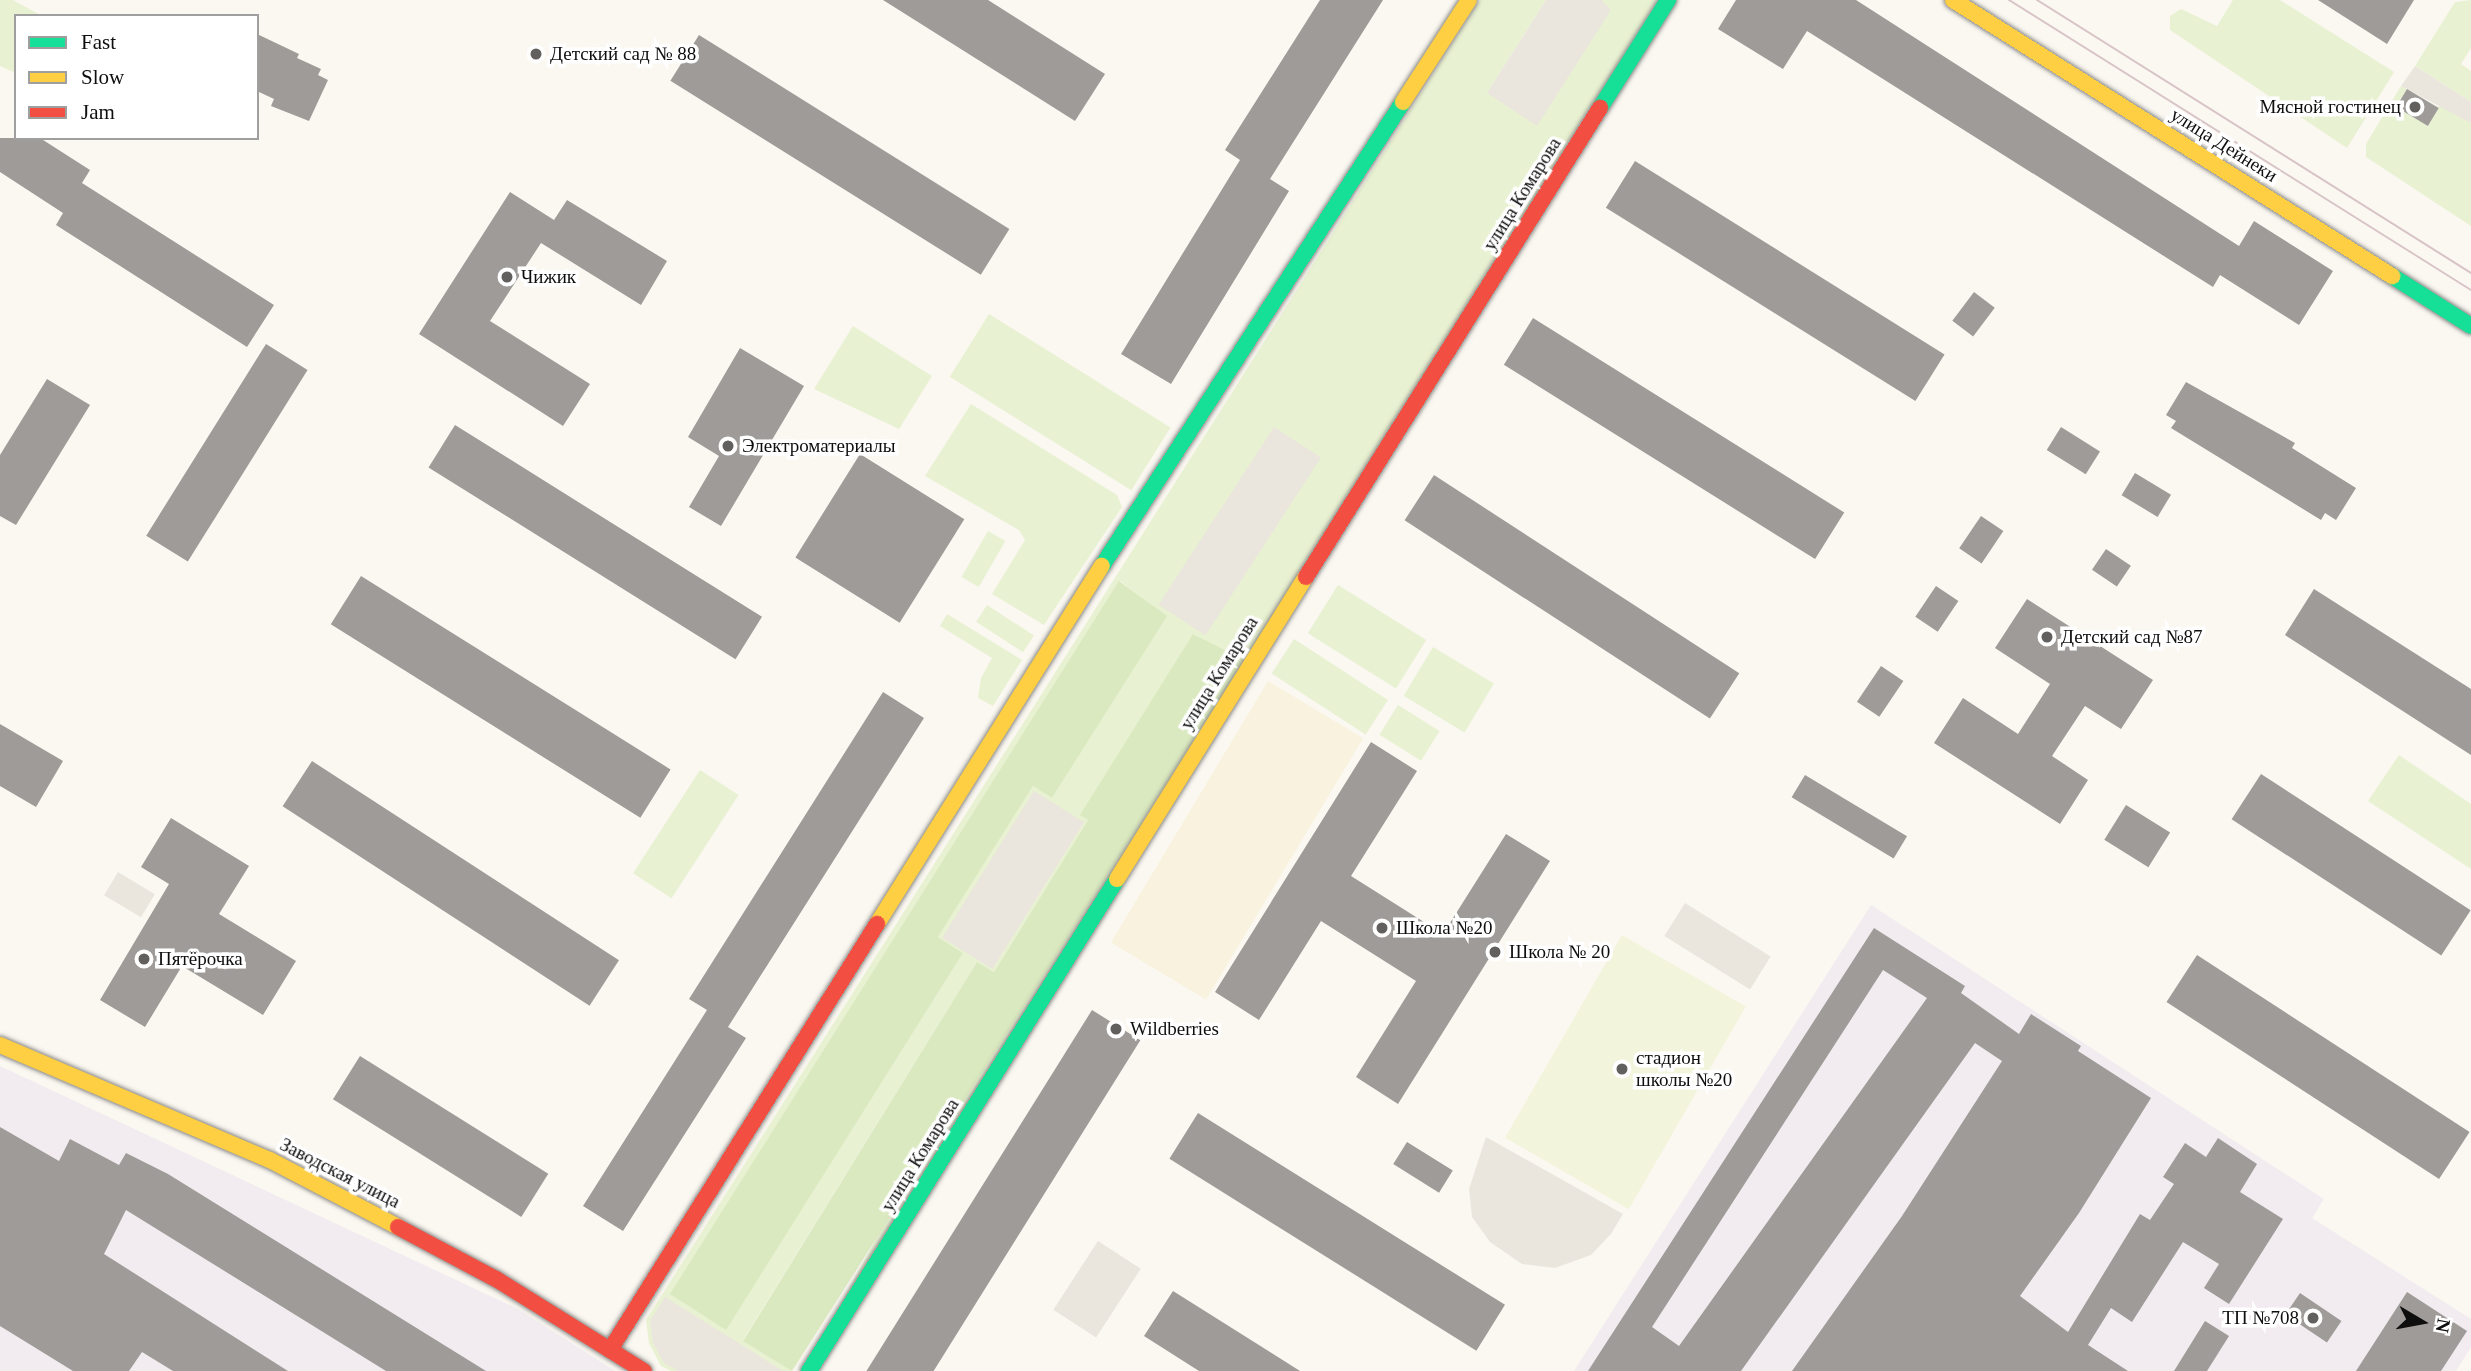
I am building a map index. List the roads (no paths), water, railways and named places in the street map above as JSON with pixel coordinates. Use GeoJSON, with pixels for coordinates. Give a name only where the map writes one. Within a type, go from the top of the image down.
{"type":"FeatureCollection","features":[{"type":"Feature","properties":{"kind":"street"},"geometry":{"type":"LineString","coordinates":[[610,1350],[1140,505],[1469,0]]}},
{"type":"Feature","properties":{"kind":"street","name":"улица Комарова"},"geometry":{"type":"LineString","coordinates":[[809,1371],[1668,0]]}},
{"type":"Feature","properties":{"kind":"street","name":"улица Дейнеки"},"geometry":{"type":"LineString","coordinates":[[1953,0],[2471,326]]}},
{"type":"Feature","properties":{"kind":"street","name":"Заводская улица"},"geometry":{"type":"LineString","coordinates":[[0,1045],[270,1160],[496,1279],[644,1371]]}},
{"type":"Feature","properties":{"kind":"tram line"},"geometry":{"type":"LineString","coordinates":[[2009,0],[2471,290]]}},
{"type":"Feature","properties":{"kind":"tram line"},"geometry":{"type":"LineString","coordinates":[[2037,0],[2471,273]]}},
{"type":"Feature","properties":{"kind":"place","name":"Детский сад № 88"},"geometry":{"type":"Point","coordinates":[536,54]}},
{"type":"Feature","properties":{"kind":"place","name":"Мясной гостинец"},"geometry":{"type":"Point","coordinates":[2415,107]}},
{"type":"Feature","properties":{"kind":"place","name":"Чижик"},"geometry":{"type":"Point","coordinates":[507,277]}},
{"type":"Feature","properties":{"kind":"place","name":"Электроматериалы"},"geometry":{"type":"Point","coordinates":[728,446]}},
{"type":"Feature","properties":{"kind":"place","name":"Детский сад №87"},"geometry":{"type":"Point","coordinates":[2047,637]}},
{"type":"Feature","properties":{"kind":"place","name":"Школа №20"},"geometry":{"type":"Point","coordinates":[1382,928]}},
{"type":"Feature","properties":{"kind":"place","name":"Школа № 20"},"geometry":{"type":"Point","coordinates":[1495,952]}},
{"type":"Feature","properties":{"kind":"place","name":"Пятёрочка"},"geometry":{"type":"Point","coordinates":[144,959]}},
{"type":"Feature","properties":{"kind":"place","name":"Wildberries"},"geometry":{"type":"Point","coordinates":[1116,1029]}},
{"type":"Feature","properties":{"kind":"place","name":"стадион школы №20"},"geometry":{"type":"Point","coordinates":[1622,1069]}},
{"type":"Feature","properties":{"kind":"place","name":"ТП №708"},"geometry":{"type":"Point","coordinates":[2313,1318]}}]}
